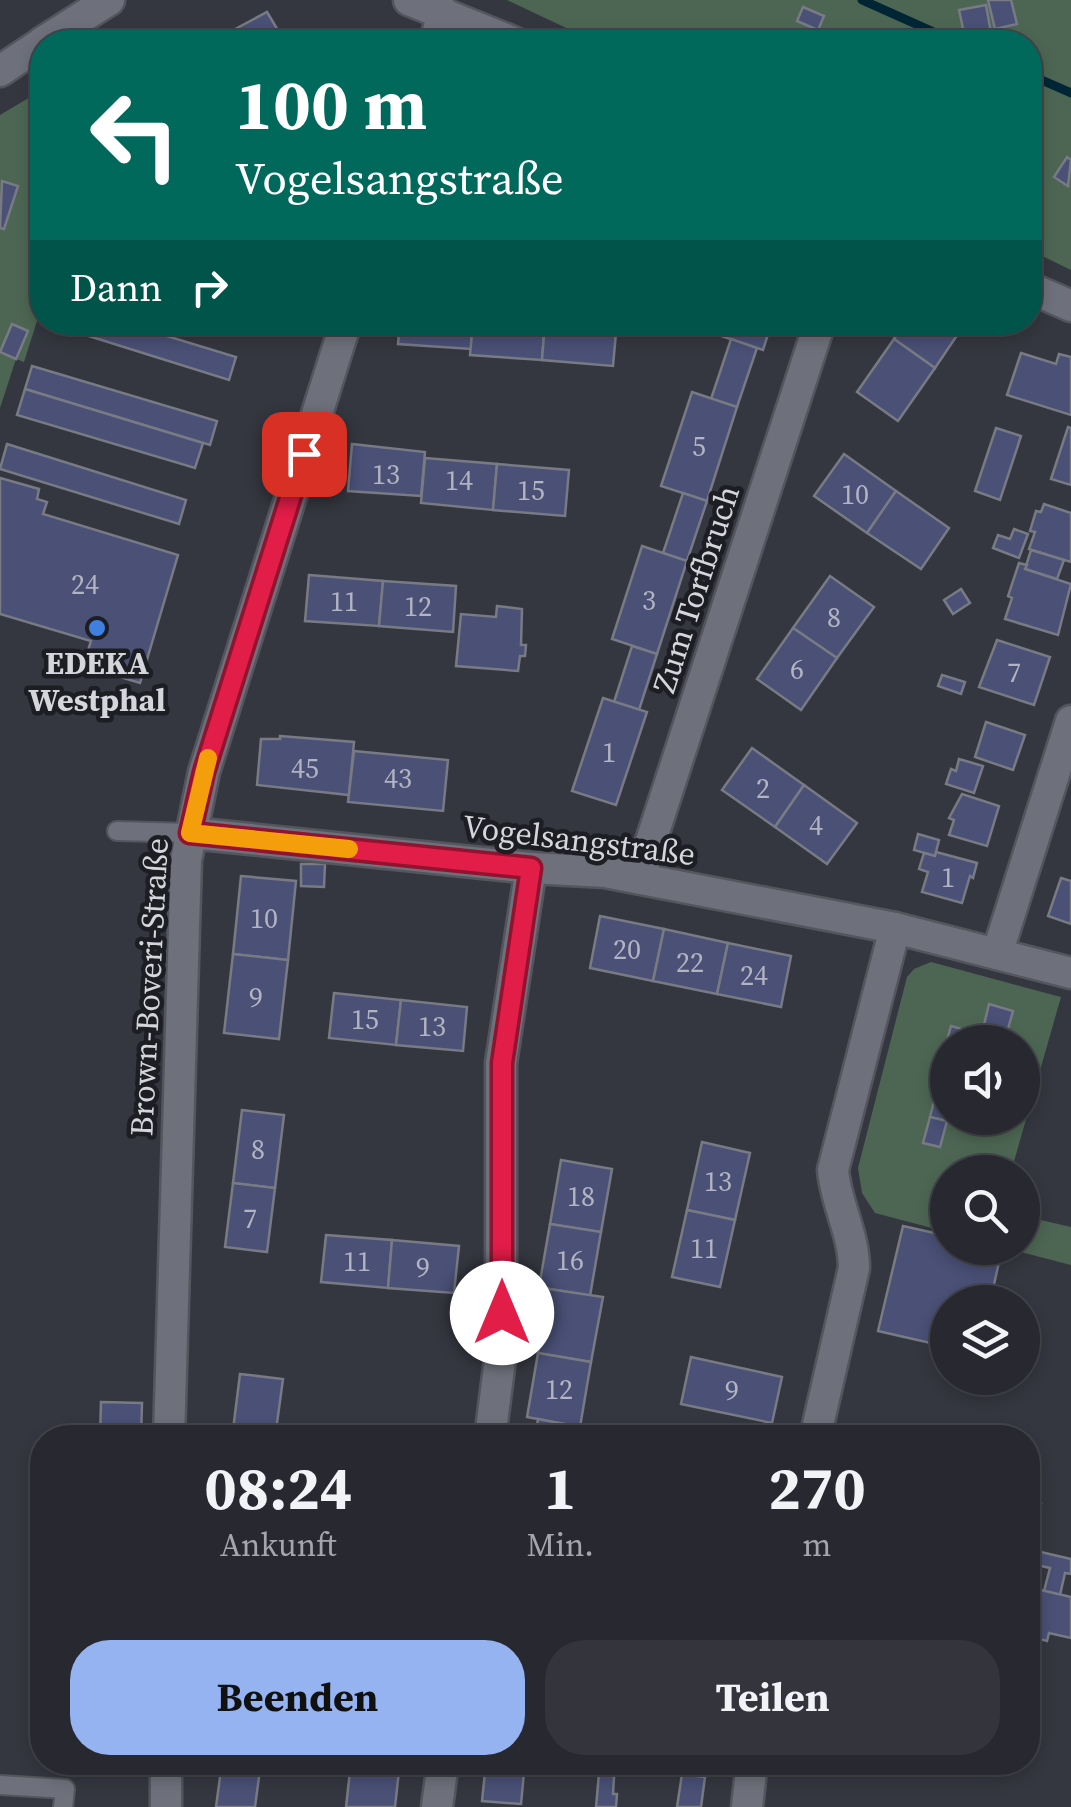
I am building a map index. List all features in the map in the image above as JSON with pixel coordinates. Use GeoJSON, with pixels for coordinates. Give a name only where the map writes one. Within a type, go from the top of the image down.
{"type":"FeatureCollection","features":[{"type":"Feature","properties":{"kind":"street"},"geometry":{"type":"LineString","coordinates":[[53,30],[70,0]]}},
{"type":"Feature","properties":{"kind":"street"},"geometry":{"type":"LineString","coordinates":[[63,30],[109,0]]}},
{"type":"Feature","properties":{"kind":"street"},"geometry":{"type":"LineString","coordinates":[[408,0],[486,30]]}},
{"type":"Feature","properties":{"kind":"street"},"geometry":{"type":"LineString","coordinates":[[438,30],[443,12]]}},
{"type":"Feature","properties":{"kind":"street"},"geometry":{"type":"LineString","coordinates":[[0,71],[30,51]]}},
{"type":"Feature","properties":{"kind":"street"},"geometry":{"type":"LineString","coordinates":[[1042,293],[1071,306]]}},
{"type":"Feature","properties":{"kind":"street","name":"Brown-Boveri-Straße"},"geometry":{"type":"LineString","coordinates":[[170,1425],[182,901],[190,833],[220,718],[342,335]]}},
{"type":"Feature","properties":{"kind":"street","name":"Zum Torfbruch"},"geometry":{"type":"LineString","coordinates":[[639,878],[816,335]]}},
{"type":"Feature","properties":{"kind":"street"},"geometry":{"type":"LineString","coordinates":[[998,954],[1071,721]]}},
{"type":"Feature","properties":{"kind":"street","name":"Vogelsangstraße"},"geometry":{"type":"LineString","coordinates":[[190,833],[605,872],[895,928],[1071,972]]}},
{"type":"Feature","properties":{"kind":"street"},"geometry":{"type":"LineString","coordinates":[[492,1425],[502,1352],[502,1063],[531,868]]}},
{"type":"Feature","properties":{"kind":"street"},"geometry":{"type":"LineString","coordinates":[[818,1425],[854,1268],[852,1240],[833,1170],[895,928]]}},
{"type":"Feature","properties":{"kind":"street"},"geometry":{"type":"LineString","coordinates":[[166,1775],[166,1807]]}},
{"type":"Feature","properties":{"kind":"street"},"geometry":{"type":"LineString","coordinates":[[437,1807],[441,1775]]}},
{"type":"Feature","properties":{"kind":"street"},"geometry":{"type":"LineString","coordinates":[[747,1807],[751,1775]]}},
{"type":"Feature","properties":{"kind":"lane"},"geometry":{"type":"LineString","coordinates":[[117,830],[190,833]]}},
{"type":"Feature","properties":{"kind":"lane"},"geometry":{"type":"LineString","coordinates":[[0,1785],[65,1790],[63,1807]]}},
{"type":"Feature","properties":{"kind":"green space"},"geometry":{"type":"Polygon","coordinates":[[[507,0],[1071,0],[1071,270],[1042,256],[1042,30],[571,30],[507,0]]]}},
{"type":"Feature","properties":{"kind":"green space"},"geometry":{"type":"Polygon","coordinates":[[[30,97],[33,335],[24,362],[16,359],[0,408],[0,115],[30,97]]]}},
{"type":"Feature","properties":{"kind":"green space"},"geometry":{"type":"Polygon","coordinates":[[[931,962],[1061,997],[1040,1070],[1040,1025],[930,1025],[930,1135],[1022,1135],[1016,1155],[930,1155],[930,1228],[875,1213],[862,1193],[858,1168],[907,977],[914,969],[931,962]]]}},
{"type":"Feature","properties":{"kind":"green space"},"geometry":{"type":"Polygon","coordinates":[[[1040,1220],[1071,1227],[1071,1265],[1040,1257],[1040,1220]]]}},
{"type":"Feature","properties":{"kind":"building"},"geometry":{"type":"Polygon","coordinates":[[[988,0],[1011,0],[1017,24],[995,29],[988,0]]]}},
{"type":"Feature","properties":{"kind":"building"},"geometry":{"type":"Polygon","coordinates":[[[986,5],[990,30],[963,30],[959,10],[986,5]]]}},
{"type":"Feature","properties":{"kind":"building"},"geometry":{"type":"Polygon","coordinates":[[[803,7],[824,16],[818,30],[797,21],[803,7]]]}},
{"type":"Feature","properties":{"kind":"building"},"geometry":{"type":"Polygon","coordinates":[[[267,12],[278,30],[233,30],[267,12]]]}},
{"type":"Feature","properties":{"kind":"building"},"geometry":{"type":"Polygon","coordinates":[[[1067,157],[1071,160],[1068,186],[1054,177],[1067,157]]]}},
{"type":"Feature","properties":{"kind":"building"},"geometry":{"type":"Polygon","coordinates":[[[2,181],[18,186],[4,229],[0,228],[2,181]]]}},
{"type":"Feature","properties":{"kind":"building"},"geometry":{"type":"Polygon","coordinates":[[[12,324],[28,331],[16,359],[0,352],[12,324]]]}},
{"type":"Feature","properties":{"kind":"building"},"geometry":{"type":"Polygon","coordinates":[[[85,335],[164,335],[236,357],[229,380],[85,335]]]}},
{"type":"Feature","properties":{"kind":"building"},"geometry":{"type":"Polygon","coordinates":[[[399,335],[472,335],[471,349],[398,344],[399,335]]]}},
{"type":"Feature","properties":{"kind":"building"},"geometry":{"type":"Polygon","coordinates":[[[472,335],[544,335],[542,360],[470,355],[472,335]]]}},
{"type":"Feature","properties":{"kind":"building"},"geometry":{"type":"Polygon","coordinates":[[[544,335],[616,335],[613,366],[542,360],[544,335]]]}},
{"type":"Feature","properties":{"kind":"building"},"geometry":{"type":"Polygon","coordinates":[[[718,335],[768,335],[763,350],[718,335]]]}},
{"type":"Feature","properties":{"kind":"building"},"geometry":{"type":"Polygon","coordinates":[[[897,335],[957,335],[935,368],[894,339],[897,335]]]}},
{"type":"Feature","properties":{"kind":"building"},"geometry":{"type":"Polygon","coordinates":[[[731,339],[757,348],[737,407],[711,399],[731,339]]]}},
{"type":"Feature","properties":{"kind":"building"},"geometry":{"type":"Polygon","coordinates":[[[894,339],[935,368],[898,421],[857,392],[894,339]]]}},
{"type":"Feature","properties":{"kind":"building"},"geometry":{"type":"Polygon","coordinates":[[[1021,353],[1056,364],[1059,354],[1071,357],[1071,415],[1007,395],[1021,353]]]}},
{"type":"Feature","properties":{"kind":"building"},"geometry":{"type":"Polygon","coordinates":[[[32,366],[217,421],[210,445],[25,389],[32,366]]]}},
{"type":"Feature","properties":{"kind":"building"},"geometry":{"type":"Polygon","coordinates":[[[25,389],[203,443],[195,468],[17,415],[25,389]]]}},
{"type":"Feature","properties":{"kind":"building"},"geometry":{"type":"Polygon","coordinates":[[[692,392],[737,407],[707,501],[661,486],[692,392]]]}},
{"type":"Feature","properties":{"kind":"building"},"geometry":{"type":"Polygon","coordinates":[[[1068,427],[1071,428],[1071,485],[1051,479],[1068,427]]]}},
{"type":"Feature","properties":{"kind":"building"},"geometry":{"type":"Polygon","coordinates":[[[996,428],[1021,436],[1000,500],[975,491],[996,428]]]}},
{"type":"Feature","properties":{"kind":"building"},"geometry":{"type":"Polygon","coordinates":[[[7,444],[186,500],[179,524],[0,469],[7,444]]]}},
{"type":"Feature","properties":{"kind":"building"},"geometry":{"type":"Polygon","coordinates":[[[352,444],[425,452],[421,496],[348,491],[352,444]]]}},
{"type":"Feature","properties":{"kind":"building"},"geometry":{"type":"Polygon","coordinates":[[[844,454],[896,491],[867,533],[814,496],[844,454]]]}},
{"type":"Feature","properties":{"kind":"building"},"geometry":{"type":"Polygon","coordinates":[[[425,458],[497,464],[493,510],[421,503],[425,458]]]}},
{"type":"Feature","properties":{"kind":"building"},"geometry":{"type":"Polygon","coordinates":[[[497,464],[569,470],[565,516],[493,510],[497,464]]]}},
{"type":"Feature","properties":{"kind":"building"},"geometry":{"type":"Polygon","coordinates":[[[0,478],[39,489],[37,499],[47,502],[43,514],[178,555],[140,683],[83,666],[91,641],[0,614],[0,478]]]}},
{"type":"Feature","properties":{"kind":"building"},"geometry":{"type":"Polygon","coordinates":[[[896,491],[949,528],[921,569],[867,533],[896,491]]]}},
{"type":"Feature","properties":{"kind":"building"},"geometry":{"type":"Polygon","coordinates":[[[683,493],[707,501],[687,561],[663,553],[683,493]]]}},
{"type":"Feature","properties":{"kind":"building"},"geometry":{"type":"Polygon","coordinates":[[[1044,504],[1071,513],[1071,562],[1029,549],[1036,511],[1041,512],[1044,504]]]}},
{"type":"Feature","properties":{"kind":"building"},"geometry":{"type":"Polygon","coordinates":[[[1014,529],[1028,534],[1019,558],[993,548],[998,535],[1010,539],[1014,529]]]}},
{"type":"Feature","properties":{"kind":"building"},"geometry":{"type":"Polygon","coordinates":[[[642,546],[687,561],[657,654],[612,639],[642,546]]]}},
{"type":"Feature","properties":{"kind":"building"},"geometry":{"type":"Polygon","coordinates":[[[1031,550],[1064,560],[1057,579],[1025,569],[1031,550]]]}},
{"type":"Feature","properties":{"kind":"building"},"geometry":{"type":"Polygon","coordinates":[[[1019,563],[1027,565],[1025,569],[1071,584],[1058,635],[1005,619],[1019,563]]]}},
{"type":"Feature","properties":{"kind":"building"},"geometry":{"type":"Polygon","coordinates":[[[309,575],[383,581],[379,626],[305,621],[309,575]]]}},
{"type":"Feature","properties":{"kind":"building"},"geometry":{"type":"Polygon","coordinates":[[[830,576],[874,607],[837,658],[793,628],[830,576]]]}},
{"type":"Feature","properties":{"kind":"building"},"geometry":{"type":"Polygon","coordinates":[[[383,581],[456,586],[453,632],[379,626],[383,581]]]}},
{"type":"Feature","properties":{"kind":"building"},"geometry":{"type":"Polygon","coordinates":[[[961,589],[970,603],[953,614],[944,600],[961,589]]]}},
{"type":"Feature","properties":{"kind":"building"},"geometry":{"type":"Polygon","coordinates":[[[497,606],[522,609],[521,645],[526,645],[518,671],[456,666],[461,614],[496,617],[497,606]]]}},
{"type":"Feature","properties":{"kind":"building"},"geometry":{"type":"Polygon","coordinates":[[[793,628],[837,658],[801,710],[757,679],[793,628]]]}},
{"type":"Feature","properties":{"kind":"building"},"geometry":{"type":"Polygon","coordinates":[[[997,640],[1050,657],[1034,705],[979,687],[997,640]]]}},
{"type":"Feature","properties":{"kind":"building"},"geometry":{"type":"Polygon","coordinates":[[[632,646],[657,654],[639,710],[614,702],[632,646]]]}},
{"type":"Feature","properties":{"kind":"building"},"geometry":{"type":"Polygon","coordinates":[[[942,675],[965,682],[961,694],[938,686],[942,675]]]}},
{"type":"Feature","properties":{"kind":"building"},"geometry":{"type":"Polygon","coordinates":[[[603,698],[647,712],[616,805],[572,791],[603,698]]]}},
{"type":"Feature","properties":{"kind":"building"},"geometry":{"type":"Polygon","coordinates":[[[986,722],[1025,735],[1013,770],[975,757],[986,722]]]}},
{"type":"Feature","properties":{"kind":"building"},"geometry":{"type":"Polygon","coordinates":[[[280,736],[354,742],[349,795],[257,785],[261,739],[280,736]]]}},
{"type":"Feature","properties":{"kind":"building"},"geometry":{"type":"Polygon","coordinates":[[[752,748],[804,785],[775,827],[722,790],[752,748]]]}},
{"type":"Feature","properties":{"kind":"building"},"geometry":{"type":"Polygon","coordinates":[[[354,751],[448,760],[443,811],[348,802],[354,751]]]}},
{"type":"Feature","properties":{"kind":"building"},"geometry":{"type":"Polygon","coordinates":[[[959,759],[983,766],[974,793],[946,784],[959,759]]]}},
{"type":"Feature","properties":{"kind":"building"},"geometry":{"type":"Polygon","coordinates":[[[804,785],[857,823],[827,864],[775,827],[804,785]]]}},
{"type":"Feature","properties":{"kind":"building"},"geometry":{"type":"Polygon","coordinates":[[[962,794],[999,806],[987,846],[949,835],[954,820],[949,818],[962,794]]]}},
{"type":"Feature","properties":{"kind":"building"},"geometry":{"type":"Polygon","coordinates":[[[918,834],[939,840],[935,856],[914,850],[918,834]]]}},
{"type":"Feature","properties":{"kind":"building"},"geometry":{"type":"Polygon","coordinates":[[[936,852],[977,863],[962,903],[922,892],[928,872],[919,869],[924,853],[935,856],[936,852]]]}},
{"type":"Feature","properties":{"kind":"building"},"geometry":{"type":"Polygon","coordinates":[[[301,864],[325,864],[324,887],[301,886],[301,864]]]}},
{"type":"Feature","properties":{"kind":"building"},"geometry":{"type":"Polygon","coordinates":[[[241,876],[296,881],[288,960],[233,954],[241,876]]]}},
{"type":"Feature","properties":{"kind":"building"},"geometry":{"type":"Polygon","coordinates":[[[1061,878],[1071,881],[1071,924],[1048,916],[1061,878]]]}},
{"type":"Feature","properties":{"kind":"building"},"geometry":{"type":"Polygon","coordinates":[[[600,916],[664,929],[653,981],[590,968],[600,916]]]}},
{"type":"Feature","properties":{"kind":"building"},"geometry":{"type":"Polygon","coordinates":[[[664,929],[728,943],[717,994],[653,981],[664,929]]]}},
{"type":"Feature","properties":{"kind":"building"},"geometry":{"type":"Polygon","coordinates":[[[728,943],[791,956],[781,1007],[717,994],[728,943]]]}},
{"type":"Feature","properties":{"kind":"building"},"geometry":{"type":"Polygon","coordinates":[[[233,954],[288,960],[279,1039],[224,1033],[233,954]]]}},
{"type":"Feature","properties":{"kind":"building"},"geometry":{"type":"Polygon","coordinates":[[[334,993],[401,1000],[396,1045],[329,1038],[334,993]]]}},
{"type":"Feature","properties":{"kind":"building"},"geometry":{"type":"Polygon","coordinates":[[[401,1000],[467,1007],[463,1051],[396,1045],[401,1000]]]}},
{"type":"Feature","properties":{"kind":"building"},"geometry":{"type":"Polygon","coordinates":[[[989,1004],[1013,1011],[1009,1025],[984,1025],[989,1004]]]}},
{"type":"Feature","properties":{"kind":"building"},"geometry":{"type":"Polygon","coordinates":[[[242,1110],[284,1115],[275,1188],[233,1183],[242,1110]]]}},
{"type":"Feature","properties":{"kind":"building"},"geometry":{"type":"Polygon","coordinates":[[[930,1117],[930,1135],[943,1135],[940,1147],[923,1143],[930,1117]]]}},
{"type":"Feature","properties":{"kind":"building"},"geometry":{"type":"Polygon","coordinates":[[[702,1142],[750,1153],[735,1220],[687,1210],[702,1142]]]}},
{"type":"Feature","properties":{"kind":"building"},"geometry":{"type":"Polygon","coordinates":[[[561,1160],[612,1169],[601,1232],[550,1224],[561,1160]]]}},
{"type":"Feature","properties":{"kind":"building"},"geometry":{"type":"Polygon","coordinates":[[[233,1183],[275,1188],[267,1252],[225,1247],[233,1183]]]}},
{"type":"Feature","properties":{"kind":"building"},"geometry":{"type":"Polygon","coordinates":[[[687,1210],[735,1220],[720,1287],[672,1277],[687,1210]]]}},
{"type":"Feature","properties":{"kind":"building"},"geometry":{"type":"Polygon","coordinates":[[[550,1224],[601,1232],[590,1296],[539,1287],[550,1224]]]}},
{"type":"Feature","properties":{"kind":"building"},"geometry":{"type":"Polygon","coordinates":[[[903,1226],[930,1232],[930,1265],[998,1265],[994,1285],[930,1285],[930,1343],[878,1331],[903,1226]]]}},
{"type":"Feature","properties":{"kind":"building"},"geometry":{"type":"Polygon","coordinates":[[[326,1235],[392,1240],[388,1288],[321,1282],[326,1235]]]}},
{"type":"Feature","properties":{"kind":"building"},"geometry":{"type":"Polygon","coordinates":[[[392,1240],[459,1246],[454,1293],[388,1288],[392,1240]]]}},
{"type":"Feature","properties":{"kind":"building"},"geometry":{"type":"Polygon","coordinates":[[[549,1289],[603,1297],[591,1362],[538,1353],[549,1289]]]}},
{"type":"Feature","properties":{"kind":"building"},"geometry":{"type":"Polygon","coordinates":[[[538,1353],[591,1362],[580,1425],[527,1417],[538,1353]]]}},
{"type":"Feature","properties":{"kind":"building"},"geometry":{"type":"Polygon","coordinates":[[[691,1357],[782,1377],[772,1423],[681,1404],[691,1357]]]}},
{"type":"Feature","properties":{"kind":"building"},"geometry":{"type":"Polygon","coordinates":[[[240,1374],[283,1379],[277,1425],[234,1425],[240,1374]]]}},
{"type":"Feature","properties":{"kind":"building"},"geometry":{"type":"Polygon","coordinates":[[[101,1402],[142,1403],[141,1425],[100,1425],[101,1402]]]}},
{"type":"Feature","properties":{"kind":"building"},"geometry":{"type":"Polygon","coordinates":[[[538,1419],[569,1425],[537,1425],[538,1419]]]}},
{"type":"Feature","properties":{"kind":"building"},"geometry":{"type":"Polygon","coordinates":[[[1040,1552],[1071,1559],[1071,1574],[1065,1573],[1060,1595],[1044,1591],[1050,1568],[1040,1566],[1040,1552]]]}},
{"type":"Feature","properties":{"kind":"building"},"geometry":{"type":"Polygon","coordinates":[[[1040,1590],[1071,1597],[1071,1638],[1049,1633],[1047,1641],[1040,1639],[1040,1590]]]}},
{"type":"Feature","properties":{"kind":"building"},"geometry":{"type":"Polygon","coordinates":[[[220,1775],[259,1775],[255,1807],[216,1807],[220,1775]]]}},
{"type":"Feature","properties":{"kind":"building"},"geometry":{"type":"Polygon","coordinates":[[[350,1775],[399,1775],[395,1807],[346,1807],[350,1775]]]}},
{"type":"Feature","properties":{"kind":"building"},"geometry":{"type":"Polygon","coordinates":[[[485,1775],[524,1775],[521,1804],[482,1801],[485,1775]]]}},
{"type":"Feature","properties":{"kind":"building"},"geometry":{"type":"Polygon","coordinates":[[[599,1775],[614,1775],[616,1807],[596,1807],[599,1775]]]}},
{"type":"Feature","properties":{"kind":"building"},"geometry":{"type":"Polygon","coordinates":[[[682,1775],[705,1777],[701,1807],[677,1807],[682,1775]]]}},
{"type":"Feature","properties":{"kind":"waterway"},"geometry":{"type":"LineString","coordinates":[[862,0],[929,30]]}},
{"type":"Feature","properties":{"kind":"waterway"},"geometry":{"type":"LineString","coordinates":[[1042,80],[1071,93]]}},
{"type":"Feature","properties":{"kind":"slow traffic"},"geometry":{"type":"LineString","coordinates":[[208,758],[190,833],[349,849]]}},
{"type":"Feature","properties":{"kind":"place","name":"EDEKA Westphal"},"geometry":{"type":"Point","coordinates":[97,628]}},
{"type":"Feature","properties":{"kind":"route"},"geometry":{"type":"LineString","coordinates":[[304,454],[204,772],[190,833],[531,868],[502,1063],[502,1313]]}}]}
